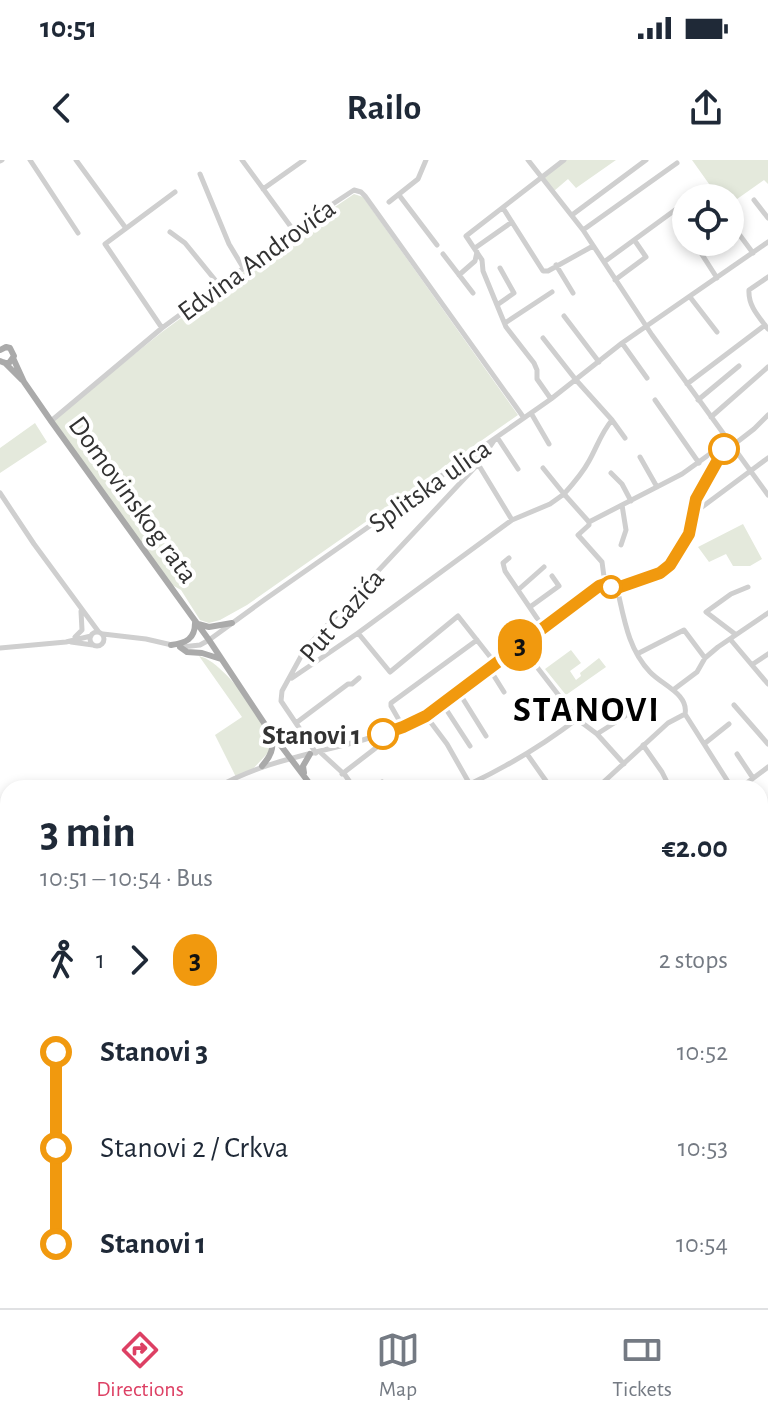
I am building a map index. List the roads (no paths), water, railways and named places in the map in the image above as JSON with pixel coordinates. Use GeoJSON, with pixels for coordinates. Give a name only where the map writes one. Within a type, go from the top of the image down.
{"type":"FeatureCollection","features":[{"type":"Feature","properties":{"kind":"main road","name":"Domovinskog rata"},"geometry":{"type":"LineString","coordinates":[[2,346],[12,350],[24,382],[307,780]]}},
{"type":"Feature","properties":{"kind":"main road"},"geometry":{"type":"LineString","coordinates":[[2,362],[11,362],[13,358]]}},
{"type":"Feature","properties":{"kind":"main road","name":"Domovinskog rata"},"geometry":{"type":"LineString","coordinates":[[2,362],[24,382]]}},
{"type":"Feature","properties":{"kind":"main road"},"geometry":{"type":"LineString","coordinates":[[171,645],[190,639],[195,623],[209,627],[232,623]]}},
{"type":"Feature","properties":{"kind":"main road"},"geometry":{"type":"LineString","coordinates":[[180,647],[190,653],[221,659]]}},
{"type":"Feature","properties":{"kind":"main road"},"geometry":{"type":"LineString","coordinates":[[262,766],[271,754],[273,744],[266,726]]}},
{"type":"Feature","properties":{"kind":"main road"},"geometry":{"type":"LineString","coordinates":[[307,780],[303,766],[315,753]]}},
{"type":"Feature","properties":{"kind":"street"},"geometry":{"type":"LineString","coordinates":[[30,160],[78,233]]}},
{"type":"Feature","properties":{"kind":"street"},"geometry":{"type":"LineString","coordinates":[[76,160],[125,227]]}},
{"type":"Feature","properties":{"kind":"street"},"geometry":{"type":"LineString","coordinates":[[242,160],[294,231]]}},
{"type":"Feature","properties":{"kind":"street"},"geometry":{"type":"LineString","coordinates":[[263,189],[304,160]]}},
{"type":"Feature","properties":{"kind":"street"},"geometry":{"type":"LineString","coordinates":[[389,202],[418,179],[426,160]]}},
{"type":"Feature","properties":{"kind":"street"},"geometry":{"type":"LineString","coordinates":[[528,160],[583,230],[646,327],[767,492]]}},
{"type":"Feature","properties":{"kind":"street"},"geometry":{"type":"LineString","coordinates":[[551,399],[537,379],[534,363],[505,323],[483,271],[482,260],[466,236],[564,160]]}},
{"type":"Feature","properties":{"kind":"street"},"geometry":{"type":"LineString","coordinates":[[572,215],[646,160]]}},
{"type":"Feature","properties":{"kind":"street"},"geometry":{"type":"LineString","coordinates":[[583,230],[677,163]]}},
{"type":"Feature","properties":{"kind":"street"},"geometry":{"type":"LineString","coordinates":[[200,174],[213,210],[244,269]]}},
{"type":"Feature","properties":{"kind":"street","name":"Edvina Androvića"},"geometry":{"type":"LineString","coordinates":[[51,421],[162,328],[354,190],[361,192],[524,418]]}},
{"type":"Feature","properties":{"kind":"street"},"geometry":{"type":"LineString","coordinates":[[162,328],[105,244],[175,192]]}},
{"type":"Feature","properties":{"kind":"street"},"geometry":{"type":"LineString","coordinates":[[399,195],[437,245]]}},
{"type":"Feature","properties":{"kind":"street"},"geometry":{"type":"LineString","coordinates":[[754,200],[768,218]]}},
{"type":"Feature","properties":{"kind":"street"},"geometry":{"type":"LineString","coordinates":[[503,208],[543,271],[593,246]]}},
{"type":"Feature","properties":{"kind":"street"},"geometry":{"type":"LineString","coordinates":[[604,262],[672,213]]}},
{"type":"Feature","properties":{"kind":"street"},"geometry":{"type":"LineString","coordinates":[[459,275],[475,261],[476,250],[512,222]]}},
{"type":"Feature","properties":{"kind":"street"},"geometry":{"type":"LineString","coordinates":[[170,232],[185,243],[220,286]]}},
{"type":"Feature","properties":{"kind":"street"},"geometry":{"type":"LineString","coordinates":[[615,280],[646,257],[635,241]]}},
{"type":"Feature","properties":{"kind":"street"},"geometry":{"type":"LineString","coordinates":[[744,241],[753,253]]}},
{"type":"Feature","properties":{"kind":"street","name":"Splitska ulica"},"geometry":{"type":"LineString","coordinates":[[209,640],[551,399],[622,343],[768,242]]}},
{"type":"Feature","properties":{"kind":"street"},"geometry":{"type":"LineString","coordinates":[[443,254],[473,293]]}},
{"type":"Feature","properties":{"kind":"street"},"geometry":{"type":"LineString","coordinates":[[703,256],[717,278]]}},
{"type":"Feature","properties":{"kind":"street"},"geometry":{"type":"LineString","coordinates":[[556,265],[573,293]]}},
{"type":"Feature","properties":{"kind":"street"},"geometry":{"type":"LineString","coordinates":[[497,305],[514,293],[500,268]]}},
{"type":"Feature","properties":{"kind":"street"},"geometry":{"type":"LineString","coordinates":[[687,384],[767,327],[753,310],[748,297],[749,290],[768,277]]}},
{"type":"Feature","properties":{"kind":"street"},"geometry":{"type":"LineString","coordinates":[[505,323],[552,292]]}},
{"type":"Feature","properties":{"kind":"street"},"geometry":{"type":"LineString","coordinates":[[690,297],[717,332]]}},
{"type":"Feature","properties":{"kind":"street"},"geometry":{"type":"LineString","coordinates":[[564,316],[599,362]]}},
{"type":"Feature","properties":{"kind":"street"},"geometry":{"type":"LineString","coordinates":[[543,338],[625,438]]}},
{"type":"Feature","properties":{"kind":"street"},"geometry":{"type":"LineString","coordinates":[[622,343],[647,378]]}},
{"type":"Feature","properties":{"kind":"street"},"geometry":{"type":"LineString","coordinates":[[698,400],[739,366]]}},
{"type":"Feature","properties":{"kind":"street"},"geometry":{"type":"LineString","coordinates":[[711,417],[768,367]]}},
{"type":"Feature","properties":{"kind":"street"},"geometry":{"type":"LineString","coordinates":[[655,400],[699,463]]}},
{"type":"Feature","properties":{"kind":"street"},"geometry":{"type":"LineString","coordinates":[[531,413],[549,444]]}},
{"type":"Feature","properties":{"kind":"street"},"geometry":{"type":"LineString","coordinates":[[605,584],[602,562],[578,535],[589,522],[699,463],[754,429],[768,415]]}},
{"type":"Feature","properties":{"kind":"street"},"geometry":{"type":"LineString","coordinates":[[289,679],[358,633],[512,520],[550,504],[564,494],[579,477],[602,432],[612,420]]}},
{"type":"Feature","properties":{"kind":"street"},"geometry":{"type":"LineString","coordinates":[[497,437],[518,469]]}},
{"type":"Feature","properties":{"kind":"street","name":"Put Gazića"},"geometry":{"type":"LineString","coordinates":[[347,780],[315,753],[281,701],[282,691],[305,649],[478,464],[497,437]]}},
{"type":"Feature","properties":{"kind":"street"},"geometry":{"type":"LineString","coordinates":[[233,780],[289,757],[315,753],[403,727],[426,716],[599,586],[605,584],[617,588],[665,570],[689,534],[696,499],[730,444]]}},
{"type":"Feature","properties":{"kind":"street"},"geometry":{"type":"LineString","coordinates":[[472,453],[512,520]]}},
{"type":"Feature","properties":{"kind":"street"},"geometry":{"type":"LineString","coordinates":[[640,457],[657,487]]}},
{"type":"Feature","properties":{"kind":"street"},"geometry":{"type":"LineString","coordinates":[[693,513],[768,458]]}},
{"type":"Feature","properties":{"kind":"street"},"geometry":{"type":"LineString","coordinates":[[543,468],[589,522]]}},
{"type":"Feature","properties":{"kind":"street"},"geometry":{"type":"LineString","coordinates":[[611,473],[622,484],[631,501]]}},
{"type":"Feature","properties":{"kind":"street"},"geometry":{"type":"LineString","coordinates":[[0,493],[98,635],[100,645],[66,642]]}},
{"type":"Feature","properties":{"kind":"street"},"geometry":{"type":"LineString","coordinates":[[621,545],[626,530],[622,505]]}},
{"type":"Feature","properties":{"kind":"street"},"geometry":{"type":"LineString","coordinates":[[509,558],[503,563],[505,571],[543,627]]}},
{"type":"Feature","properties":{"kind":"street"},"geometry":{"type":"LineString","coordinates":[[518,590],[544,567]]}},
{"type":"Feature","properties":{"kind":"street"},"geometry":{"type":"LineString","coordinates":[[530,607],[559,586],[552,576]]}},
{"type":"Feature","properties":{"kind":"street"},"geometry":{"type":"LineString","coordinates":[[748,587],[731,594],[706,612],[732,636],[768,684]]}},
{"type":"Feature","properties":{"kind":"street"},"geometry":{"type":"LineString","coordinates":[[617,588],[637,654],[647,669],[683,701],[685,714],[727,780]]}},
{"type":"Feature","properties":{"kind":"street"},"geometry":{"type":"LineString","coordinates":[[66,642],[82,630],[81,610]]}},
{"type":"Feature","properties":{"kind":"street"},"geometry":{"type":"LineString","coordinates":[[673,690],[697,672],[705,658],[732,636],[768,613]]}},
{"type":"Feature","properties":{"kind":"street"},"geometry":{"type":"LineString","coordinates":[[358,633],[390,672],[458,616],[495,663]]}},
{"type":"Feature","properties":{"kind":"street"},"geometry":{"type":"LineString","coordinates":[[637,654],[684,630],[705,658]]}},
{"type":"Feature","properties":{"kind":"street"},"geometry":{"type":"LineString","coordinates":[[93,645],[91,641],[98,635]]}},
{"type":"Feature","properties":{"kind":"street"},"geometry":{"type":"LineString","coordinates":[[0,648],[66,642],[98,635],[135,637],[180,647],[194,647],[209,640]]}},
{"type":"Feature","properties":{"kind":"street"},"geometry":{"type":"LineString","coordinates":[[403,727],[391,703],[477,640]]}},
{"type":"Feature","properties":{"kind":"street"},"geometry":{"type":"LineString","coordinates":[[520,645],[577,719],[597,734],[624,764]]}},
{"type":"Feature","properties":{"kind":"street"},"geometry":{"type":"LineString","coordinates":[[753,664],[768,654]]}},
{"type":"Feature","properties":{"kind":"street"},"geometry":{"type":"LineString","coordinates":[[489,668],[504,692]]}},
{"type":"Feature","properties":{"kind":"street"},"geometry":{"type":"LineString","coordinates":[[296,723],[359,678]]}},
{"type":"Feature","properties":{"kind":"street"},"geometry":{"type":"LineString","coordinates":[[458,691],[486,736]]}},
{"type":"Feature","properties":{"kind":"street"},"geometry":{"type":"LineString","coordinates":[[597,734],[647,702]]}},
{"type":"Feature","properties":{"kind":"street"},"geometry":{"type":"LineString","coordinates":[[442,703],[470,746]]}},
{"type":"Feature","properties":{"kind":"street"},"geometry":{"type":"LineString","coordinates":[[734,705],[768,744]]}},
{"type":"Feature","properties":{"kind":"street"},"geometry":{"type":"LineString","coordinates":[[606,780],[668,723],[685,714]]}},
{"type":"Feature","properties":{"kind":"street"},"geometry":{"type":"LineString","coordinates":[[426,716],[468,780]]}},
{"type":"Feature","properties":{"kind":"street"},"geometry":{"type":"LineString","coordinates":[[482,780],[577,719]]}},
{"type":"Feature","properties":{"kind":"street"},"geometry":{"type":"LineString","coordinates":[[704,744],[729,724]]}},
{"type":"Feature","properties":{"kind":"street"},"geometry":{"type":"LineString","coordinates":[[342,774],[403,727]]}},
{"type":"Feature","properties":{"kind":"street"},"geometry":{"type":"LineString","coordinates":[[643,745],[666,780]]}},
{"type":"Feature","properties":{"kind":"street"},"geometry":{"type":"LineString","coordinates":[[527,754],[545,780]]}},
{"type":"Feature","properties":{"kind":"street"},"geometry":{"type":"LineString","coordinates":[[737,754],[753,778]]}},
{"type":"Feature","properties":{"kind":"street"},"geometry":{"type":"LineString","coordinates":[[750,780],[768,767]]}},
{"type":"Feature","properties":{"kind":"place","name":"Stanovi 1"},"geometry":{"type":"Point","coordinates":[383,734]}},
{"type":"Feature","properties":{"kind":"district","name":"STANOVI"},"geometry":{"type":"Point","coordinates":[587,708]}}]}
